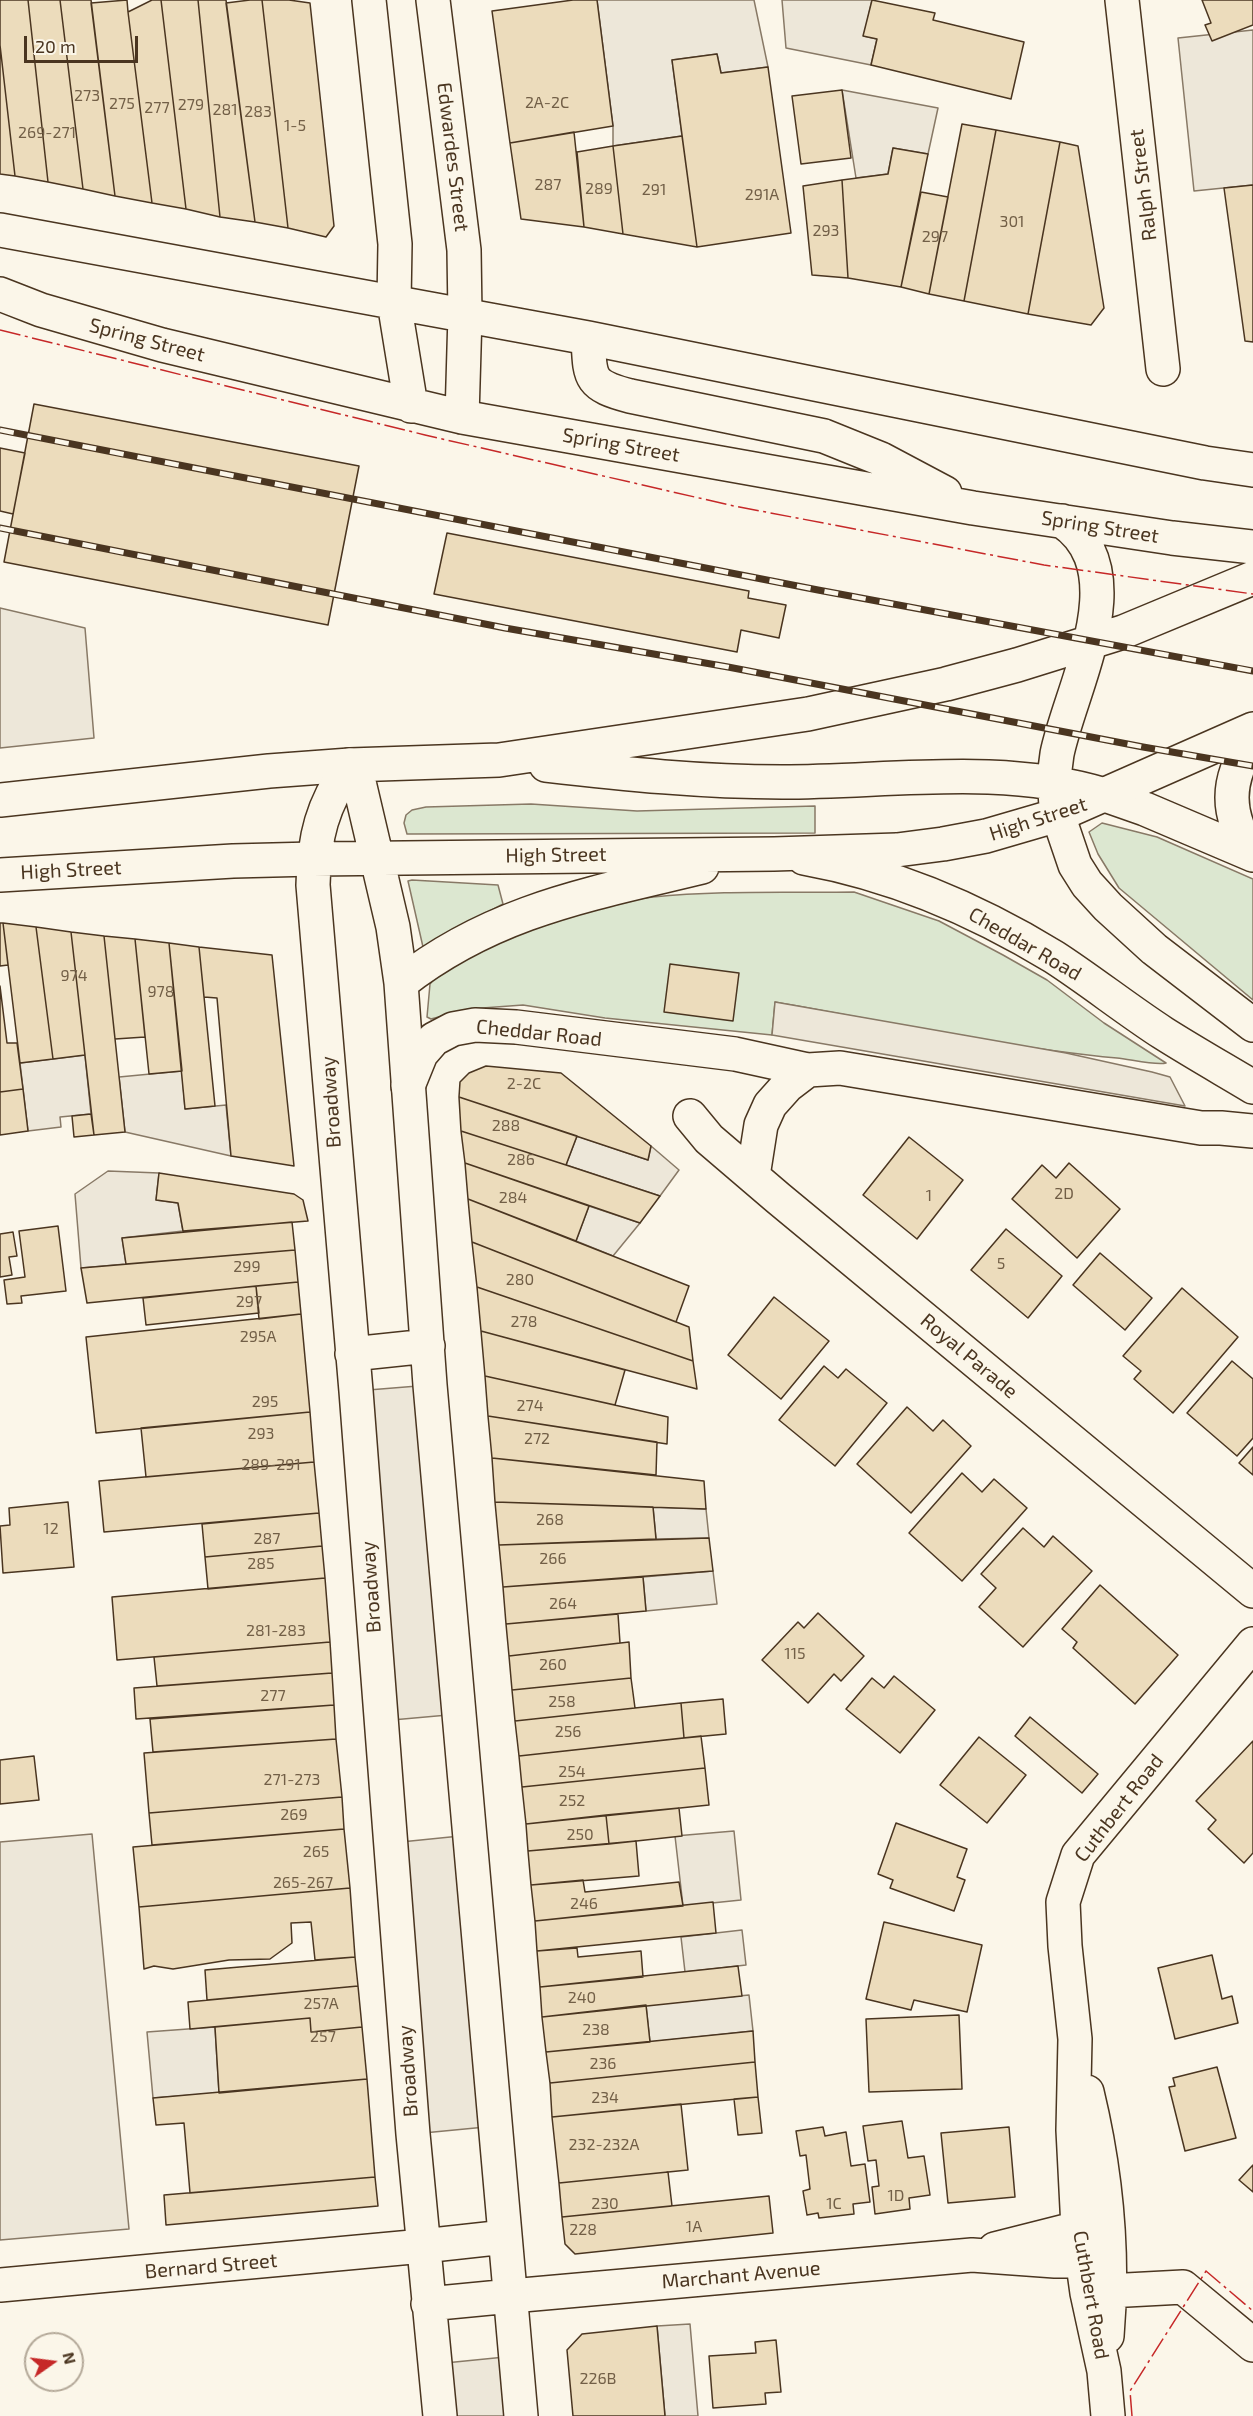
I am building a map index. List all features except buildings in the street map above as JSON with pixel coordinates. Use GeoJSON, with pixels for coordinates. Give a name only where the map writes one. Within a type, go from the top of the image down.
{"type":"FeatureCollection","features":[{"type":"Feature","properties":{"kind":"main road"},"geometry":{"type":"LineString","coordinates":[[369,0],[395,244],[394,302],[411,406]]}},
{"type":"Feature","properties":{"kind":"main road","name":"Edwardes Street"},"geometry":{"type":"LineString","coordinates":[[433,0],[464,250],[462,417]]}},
{"type":"Feature","properties":{"kind":"main road","name":"Ralph Street"},"geometry":{"type":"LineString","coordinates":[[1122,0],[1163,369]]}},
{"type":"Feature","properties":{"kind":"main road"},"geometry":{"type":"LineString","coordinates":[[0,230],[588,338],[1237,468],[1253,486]]}},
{"type":"Feature","properties":{"kind":"main road","name":"Spring Street"},"geometry":{"type":"LineString","coordinates":[[0,294],[41,310],[162,345],[462,417],[973,508],[1172,538],[1253,547]]}},
{"type":"Feature","properties":{"kind":"main road"},"geometry":{"type":"LineString","coordinates":[[588,338],[590,373],[594,380],[609,390],[824,436],[881,459],[973,508]]}},
{"type":"Feature","properties":{"kind":"main road"},"geometry":{"type":"LineString","coordinates":[[1062,521],[1076,532],[1086,547],[1095,576],[1096,608],[1091,642],[1058,751],[1054,783],[1058,815],[1075,865],[1108,907],[1154,949],[1253,1025]]}},
{"type":"Feature","properties":{"kind":"main road","name":"High Street"},"geometry":{"type":"LineString","coordinates":[[0,800],[269,771],[352,765],[499,760],[808,714],[946,684],[1017,665],[1091,642],[1162,616],[1253,578]]}},
{"type":"Feature","properties":{"kind":"main road","name":"High Street"},"geometry":{"type":"LineString","coordinates":[[0,874],[233,861],[520,855],[765,854],[897,850],[986,836],[1058,815],[1253,729]]}},
{"type":"Feature","properties":{"kind":"main road"},"geometry":{"type":"LineString","coordinates":[[1253,740],[1236,770],[1232,798],[1236,827],[1253,855]]}},
{"type":"Feature","properties":{"kind":"main road","name":"High Street"},"geometry":{"type":"LineString","coordinates":[[499,760],[691,779],[783,782],[953,776],[1012,778],[1054,783],[1105,795]]}},
{"type":"Feature","properties":{"kind":"main road"},"geometry":{"type":"LineString","coordinates":[[352,765],[393,927],[401,983],[428,1346],[521,2416]]}},
{"type":"Feature","properties":{"kind":"main road","name":"Broadway"},"geometry":{"type":"LineString","coordinates":[[352,765],[335,788],[322,814],[314,859],[314,885],[423,2246],[440,2416]]}},
{"type":"Feature","properties":{"kind":"main road"},"geometry":{"type":"LineString","coordinates":[[1105,795],[1145,809],[1253,855]]}},
{"type":"Feature","properties":{"kind":"main road"},"geometry":{"type":"LineString","coordinates":[[401,983],[450,948],[524,914],[566,901],[765,854]]}},
{"type":"Feature","properties":{"kind":"main road","name":"Cheddar Road"},"geometry":{"type":"LineString","coordinates":[[765,854],[824,861],[936,896],[977,914],[1055,958],[1162,1032],[1253,1088]]}},
{"type":"Feature","properties":{"kind":"main road","name":"Cheddar Road"},"geometry":{"type":"LineString","coordinates":[[408,1086],[421,1054],[434,1039],[453,1029],[475,1025],[516,1027],[735,1054],[808,1070],[840,1068],[1177,1125],[1253,1131]]}},
{"type":"Feature","properties":{"kind":"main road"},"geometry":{"type":"LineString","coordinates":[[753,1176],[761,1125],[766,1111],[787,1086],[808,1070]]}},
{"type":"Feature","properties":{"kind":"main road","name":"Royal Parade"},"geometry":{"type":"LineString","coordinates":[[690,1116],[709,1139],[1253,1591]]}},
{"type":"Feature","properties":{"kind":"main road"},"geometry":{"type":"LineString","coordinates":[[352,1354],[428,1346]]}},
{"type":"Feature","properties":{"kind":"main road","name":"Cuthbert Road"},"geometry":{"type":"LineString","coordinates":[[1094,2281],[1108,2242],[1095,2124],[1075,2039],[1065,1946],[1063,1902],[1078,1855],[1253,1644]]}},
{"type":"Feature","properties":{"kind":"main road","name":"Cuthbert Road"},"geometry":{"type":"LineString","coordinates":[[1075,2039],[1072,2130],[1078,2228],[1094,2281],[1108,2416]]}},
{"type":"Feature","properties":{"kind":"main road"},"geometry":{"type":"LineString","coordinates":[[1078,2228],[1108,2242]]}},
{"type":"Feature","properties":{"kind":"main road","name":"Marchant Avenue"},"geometry":{"type":"LineString","coordinates":[[428,2304],[972,2254],[1078,2228]]}},
{"type":"Feature","properties":{"kind":"main road","name":"Bernard Street"},"geometry":{"type":"LineString","coordinates":[[0,2285],[505,2237]]}},
{"type":"Feature","properties":{"kind":"main road","name":"Marchant Avenue"},"geometry":{"type":"LineString","coordinates":[[972,2254],[1055,2261],[1094,2281],[1183,2287],[1253,2345]]}},
{"type":"Feature","properties":{"kind":"green space"},"geometry":{"type":"Polygon","coordinates":[[[531,804],[637,811],[815,806],[815,833],[407,834],[404,823],[406,815],[412,810],[426,807],[531,804]]]}},
{"type":"Feature","properties":{"kind":"green space"},"geometry":{"type":"Polygon","coordinates":[[[1102,823],[1157,837],[1253,879],[1253,1000],[1119,888],[1098,854],[1089,832],[1102,823]]]}},
{"type":"Feature","properties":{"kind":"green space"},"geometry":{"type":"Polygon","coordinates":[[[408,881],[498,885],[503,904],[423,947],[408,881]]]}},
{"type":"Feature","properties":{"kind":"green space"},"geometry":{"type":"Polygon","coordinates":[[[854,892],[939,921],[1003,955],[1047,980],[1104,1023],[1166,1063],[1150,1063],[1031,1047],[775,1002],[772,1035],[605,1018],[523,1005],[469,1009],[431,1019],[427,1017],[430,984],[450,965],[530,929],[570,915],[611,904],[653,897],[728,893],[854,892]]]}},
{"type":"Feature","properties":{"kind":"shaded area"},"geometry":{"type":"Polygon","coordinates":[[[597,0],[754,0],[768,67],[721,73],[717,54],[672,60],[682,136],[613,146],[613,126],[597,0]]]}},
{"type":"Feature","properties":{"kind":"shaded area"},"geometry":{"type":"Polygon","coordinates":[[[782,0],[872,0],[864,36],[877,39],[871,65],[786,48],[782,0]]]}},
{"type":"Feature","properties":{"kind":"shaded area"},"geometry":{"type":"Polygon","coordinates":[[[1253,30],[1253,185],[1194,191],[1178,38],[1253,30]]]}},
{"type":"Feature","properties":{"kind":"shaded area"},"geometry":{"type":"Polygon","coordinates":[[[842,90],[938,108],[928,154],[893,148],[888,174],[856,178],[842,90]]]}},
{"type":"Feature","properties":{"kind":"shaded area"},"geometry":{"type":"Polygon","coordinates":[[[0,608],[85,628],[94,738],[0,748],[0,608]]]}},
{"type":"Feature","properties":{"kind":"shaded area"},"geometry":{"type":"Polygon","coordinates":[[[775,1002],[1066,1053],[1152,1072],[1170,1077],[1185,1106],[772,1035],[775,1002]]]}},
{"type":"Feature","properties":{"kind":"shaded area"},"geometry":{"type":"Polygon","coordinates":[[[85,1055],[91,1114],[60,1117],[61,1127],[28,1131],[20,1063],[85,1055]]]}},
{"type":"Feature","properties":{"kind":"shaded area"},"geometry":{"type":"Polygon","coordinates":[[[182,1071],[185,1109],[226,1105],[231,1156],[125,1132],[119,1077],[182,1071]]]}},
{"type":"Feature","properties":{"kind":"shaded area"},"geometry":{"type":"Polygon","coordinates":[[[577,1136],[648,1160],[651,1146],[679,1170],[660,1196],[566,1165],[577,1136]]]}},
{"type":"Feature","properties":{"kind":"shaded area"},"geometry":{"type":"Polygon","coordinates":[[[108,1171],[159,1173],[156,1200],[178,1203],[183,1231],[122,1238],[126,1264],[81,1268],[75,1194],[108,1171]]]}},
{"type":"Feature","properties":{"kind":"shaded area"},"geometry":{"type":"Polygon","coordinates":[[[589,1206],[640,1223],[613,1256],[576,1241],[589,1206]]]}},
{"type":"Feature","properties":{"kind":"shaded area"},"geometry":{"type":"Polygon","coordinates":[[[430,1385],[459,1714],[381,1721],[356,1391],[430,1385]]]}},
{"type":"Feature","properties":{"kind":"shaded area"},"geometry":{"type":"Polygon","coordinates":[[[653,1507],[706,1509],[709,1538],[656,1539],[653,1507]]]}},
{"type":"Feature","properties":{"kind":"shaded area"},"geometry":{"type":"Polygon","coordinates":[[[713,1571],[717,1604],[646,1611],[643,1577],[713,1571]]]}},
{"type":"Feature","properties":{"kind":"shaded area"},"geometry":{"type":"Polygon","coordinates":[[[734,1831],[741,1900],[683,1906],[675,1836],[734,1831]]]}},
{"type":"Feature","properties":{"kind":"shaded area"},"geometry":{"type":"Polygon","coordinates":[[[92,1834],[129,2229],[0,2240],[0,1842],[92,1834]]]}},
{"type":"Feature","properties":{"kind":"shaded area"},"geometry":{"type":"Polygon","coordinates":[[[470,1835],[496,2126],[413,2134],[391,1843],[470,1835]]]}},
{"type":"Feature","properties":{"kind":"shaded area"},"geometry":{"type":"Polygon","coordinates":[[[742,1930],[746,1965],[685,1972],[681,1937],[742,1930]]]}},
{"type":"Feature","properties":{"kind":"shaded area"},"geometry":{"type":"Polygon","coordinates":[[[749,1995],[753,2031],[650,2042],[646,2005],[749,1995]]]}},
{"type":"Feature","properties":{"kind":"shaded area"},"geometry":{"type":"Polygon","coordinates":[[[215,2027],[219,2093],[153,2098],[147,2032],[215,2027]]]}},
{"type":"Feature","properties":{"kind":"shaded area"},"geometry":{"type":"Polygon","coordinates":[[[690,2324],[698,2416],[665,2416],[657,2326],[690,2324]]]}},
{"type":"Feature","properties":{"kind":"shaded area"},"geometry":{"type":"Polygon","coordinates":[[[515,2356],[521,2416],[440,2416],[435,2364],[515,2356]]]}},
{"type":"Feature","properties":{"kind":"railway"},"geometry":{"type":"LineString","coordinates":[[0,430],[818,590],[1253,671]]}},
{"type":"Feature","properties":{"kind":"railway"},"geometry":{"type":"LineString","coordinates":[[0,528],[505,628],[728,667],[1253,766]]}},
{"type":"Feature","properties":{"kind":"power"},"geometry":{"type":"LineString","coordinates":[[0,330],[425,435],[734,506],[1044,565],[1253,594]]}},
{"type":"Feature","properties":{"kind":"power"},"geometry":{"type":"LineString","coordinates":[[1132,2416],[1130,2391],[1206,2271],[1253,2311]]}}]}
